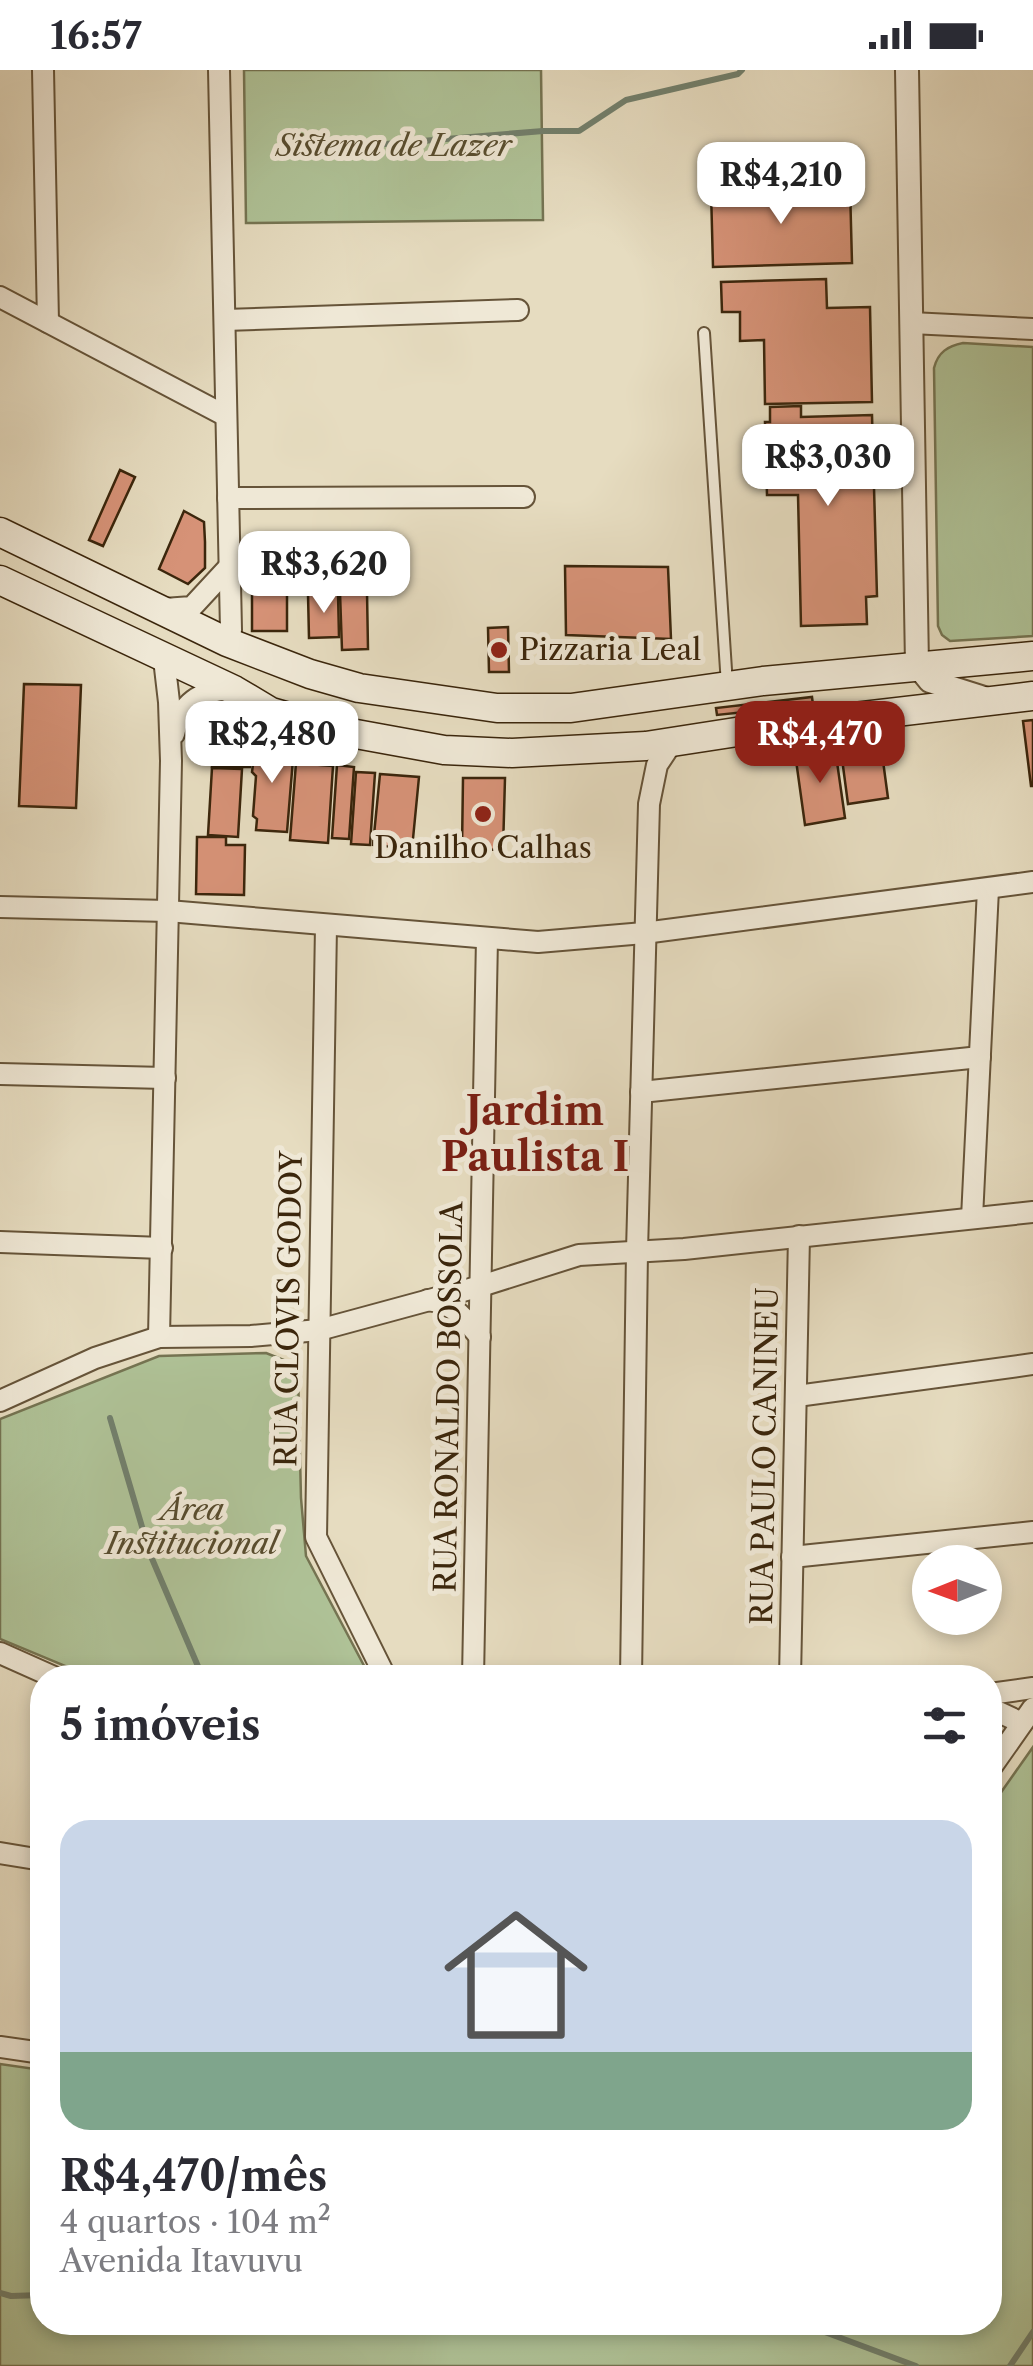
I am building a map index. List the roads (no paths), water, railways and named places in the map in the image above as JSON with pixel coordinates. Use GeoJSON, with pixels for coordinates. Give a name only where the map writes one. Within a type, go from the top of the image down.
{"type":"FeatureCollection","features":[{"type":"Feature","properties":{"kind":"main road"},"geometry":{"type":"LineString","coordinates":[[0,532],[227,642],[310,674],[358,688],[497,708],[570,708],[727,686],[1033,656]]}},
{"type":"Feature","properties":{"kind":"main road"},"geometry":{"type":"LineString","coordinates":[[0,580],[164,659],[213,688],[271,712],[334,730],[444,750],[512,753],[618,748],[1033,696]]}},
{"type":"Feature","properties":{"kind":"main road"},"geometry":{"type":"LineString","coordinates":[[143,603],[164,659]]}},
{"type":"Feature","properties":{"kind":"main road"},"geometry":{"type":"LineString","coordinates":[[213,688],[227,642]]}},
{"type":"Feature","properties":{"kind":"street"},"geometry":{"type":"LineString","coordinates":[[43,70],[48,322]]}},
{"type":"Feature","properties":{"kind":"street"},"geometry":{"type":"LineString","coordinates":[[220,70],[230,630],[227,642]]}},
{"type":"Feature","properties":{"kind":"street"},"geometry":{"type":"LineString","coordinates":[[907,70],[917,666],[930,681],[990,700]]}},
{"type":"Feature","properties":{"kind":"street"},"geometry":{"type":"LineString","coordinates":[[0,297],[226,416]]}},
{"type":"Feature","properties":{"kind":"street"},"geometry":{"type":"LineString","coordinates":[[224,320],[518,310]]}},
{"type":"Feature","properties":{"kind":"street"},"geometry":{"type":"LineString","coordinates":[[911,323],[1033,328]]}},
{"type":"Feature","properties":{"kind":"street"},"geometry":{"type":"LineString","coordinates":[[228,498],[524,497]]}},
{"type":"Feature","properties":{"kind":"street"},"geometry":{"type":"LineString","coordinates":[[143,603],[192,607],[229,566]]}},
{"type":"Feature","properties":{"kind":"street"},"geometry":{"type":"LineString","coordinates":[[159,1337],[171,761],[170,702],[164,659]]}},
{"type":"Feature","properties":{"kind":"street"},"geometry":{"type":"LineString","coordinates":[[171,761],[175,727],[184,709],[213,688]]}},
{"type":"Feature","properties":{"kind":"street"},"geometry":{"type":"LineString","coordinates":[[631,1665],[649,804],[657,765],[673,742]]}},
{"type":"Feature","properties":{"kind":"street"},"geometry":{"type":"LineString","coordinates":[[618,748],[640,766],[649,804]]}},
{"type":"Feature","properties":{"kind":"street"},"geometry":{"type":"LineString","coordinates":[[0,907],[168,911],[538,942],[644,933],[1033,882]]}},
{"type":"Feature","properties":{"kind":"street"},"geometry":{"type":"LineString","coordinates":[[972,1218],[988,888]]}},
{"type":"Feature","properties":{"kind":"street","name":"RUA CLOVIS GODOY"},"geometry":{"type":"LineString","coordinates":[[326,926],[316,1538],[380,1665]]}},
{"type":"Feature","properties":{"kind":"street","name":"RUA RONALDO BOSSOLA"},"geometry":{"type":"LineString","coordinates":[[471,1665],[487,938]]}},
{"type":"Feature","properties":{"kind":"street"},"geometry":{"type":"LineString","coordinates":[[641,1092],[980,1058]]}},
{"type":"Feature","properties":{"kind":"street"},"geometry":{"type":"LineString","coordinates":[[0,1074],[164,1078]]}},
{"type":"Feature","properties":{"kind":"street"},"geometry":{"type":"LineString","coordinates":[[974,1171],[985,1198],[1011,1214]]}},
{"type":"Feature","properties":{"kind":"street"},"geometry":{"type":"LineString","coordinates":[[0,1401],[95,1358],[159,1337],[252,1336],[319,1330],[481,1286],[579,1254],[1033,1212]]}},
{"type":"Feature","properties":{"kind":"street","name":"RUA PAULO CANINEU"},"geometry":{"type":"LineString","coordinates":[[790,1665],[800,1236]]}},
{"type":"Feature","properties":{"kind":"street"},"geometry":{"type":"LineString","coordinates":[[482,1240],[491,1256],[525,1272]]}},
{"type":"Feature","properties":{"kind":"street"},"geometry":{"type":"LineString","coordinates":[[0,1242],[162,1248]]}},
{"type":"Feature","properties":{"kind":"street"},"geometry":{"type":"LineString","coordinates":[[426,1300],[446,1303],[461,1312],[480,1336]]}},
{"type":"Feature","properties":{"kind":"street"},"geometry":{"type":"LineString","coordinates":[[797,1396],[1033,1364]]}},
{"type":"Feature","properties":{"kind":"street"},"geometry":{"type":"LineString","coordinates":[[792,1557],[1033,1532]]}},
{"type":"Feature","properties":{"kind":"street"},"geometry":{"type":"LineString","coordinates":[[0,1653],[30,1666]]}},
{"type":"Feature","properties":{"kind":"street"},"geometry":{"type":"LineString","coordinates":[[1002,1692],[1033,1688]]}},
{"type":"Feature","properties":{"kind":"street"},"geometry":{"type":"LineString","coordinates":[[1002,1712],[1028,1716]]}},
{"type":"Feature","properties":{"kind":"street"},"geometry":{"type":"LineString","coordinates":[[1002,1749],[1028,1716]]}},
{"type":"Feature","properties":{"kind":"street"},"geometry":{"type":"LineString","coordinates":[[0,1854],[30,1858]]}},
{"type":"Feature","properties":{"kind":"street"},"geometry":{"type":"LineString","coordinates":[[0,2047],[30,2051]]}},
{"type":"Feature","properties":{"kind":"lane"},"geometry":{"type":"LineString","coordinates":[[704,333],[727,686]]}},
{"type":"Feature","properties":{"kind":"waterway"},"geometry":{"type":"LineString","coordinates":[[361,146],[579,131],[626,100],[742,70]]}},
{"type":"Feature","properties":{"kind":"waterway"},"geometry":{"type":"LineString","coordinates":[[110,1418],[150,1554],[197,1665]]}},
{"type":"Feature","properties":{"kind":"waterway"},"geometry":{"type":"LineString","coordinates":[[0,2293],[30,2295]]}},
{"type":"Feature","properties":{"kind":"waterway"},"geometry":{"type":"LineString","coordinates":[[1010,2366],[1033,2332]]}},
{"type":"Feature","properties":{"kind":"waterway"},"geometry":{"type":"LineString","coordinates":[[833,2335],[916,2366]]}},
{"type":"Feature","properties":{"kind":"place","name":"Pizzaria Leal"},"geometry":{"type":"Point","coordinates":[499,650]}},
{"type":"Feature","properties":{"kind":"place","name":"Danilho Calhas"},"geometry":{"type":"Point","coordinates":[483,814]}},
{"type":"Feature","properties":{"kind":"district","name":"Jardim Paulista I"},"geometry":{"type":"Point","coordinates":[535,1134]}},
{"type":"Feature","properties":{"kind":"park label","name":"Sistema de Lazer"},"geometry":{"type":"Point","coordinates":[394,146]}},
{"type":"Feature","properties":{"kind":"park label","name":"Área Institucional"},"geometry":{"type":"Point","coordinates":[192,1527]}}]}
